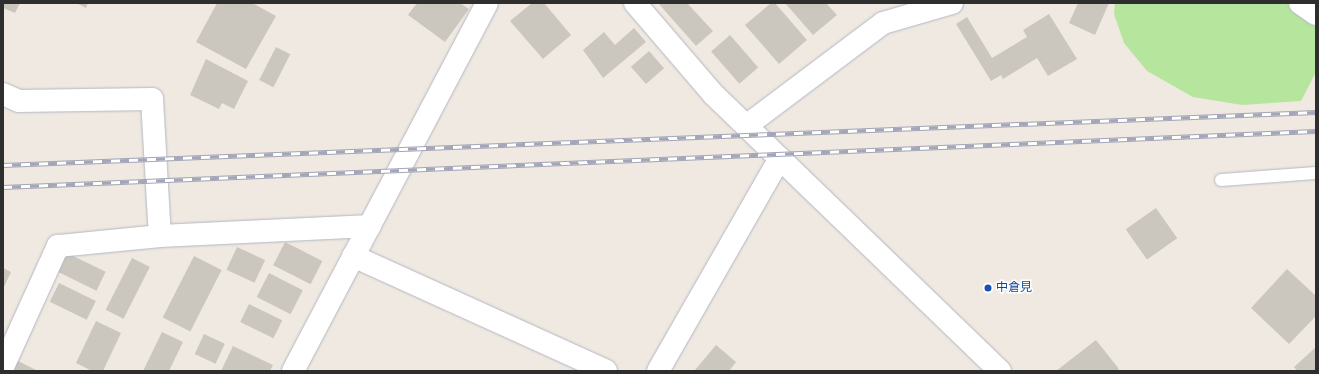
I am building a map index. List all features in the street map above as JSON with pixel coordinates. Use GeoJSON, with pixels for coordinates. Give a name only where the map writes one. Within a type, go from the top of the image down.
{"type":"FeatureCollection","features":[{"type":"Feature","properties":{"kind":"street"},"geometry":{"type":"LineString","coordinates":[[293,371],[487,3]]}},
{"type":"Feature","properties":{"kind":"street"},"geometry":{"type":"LineString","coordinates":[[635,3],[714,94],[1000,371]]}},
{"type":"Feature","properties":{"kind":"street"},"geometry":{"type":"LineString","coordinates":[[746,126],[883,23],[952,3]]}},
{"type":"Feature","properties":{"kind":"street"},"geometry":{"type":"LineString","coordinates":[[1300,3],[1316,14]]}},
{"type":"Feature","properties":{"kind":"street"},"geometry":{"type":"LineString","coordinates":[[3,94],[19,101],[152,99],[160,236]]}},
{"type":"Feature","properties":{"kind":"street"},"geometry":{"type":"LineString","coordinates":[[658,371],[780,158]]}},
{"type":"Feature","properties":{"kind":"street"},"geometry":{"type":"LineString","coordinates":[[3,367],[58,246],[160,236],[370,226]]}},
{"type":"Feature","properties":{"kind":"street"},"geometry":{"type":"LineString","coordinates":[[354,256],[606,371]]}},
{"type":"Feature","properties":{"kind":"lane"},"geometry":{"type":"LineString","coordinates":[[1221,180],[1316,173]]}},
{"type":"Feature","properties":{"kind":"green space"},"geometry":{"type":"Polygon","coordinates":[[[1115,3],[1316,3],[1316,72],[1301,101],[1242,105],[1193,97],[1147,71],[1124,43],[1114,14],[1115,3]]]}},
{"type":"Feature","properties":{"kind":"building"},"geometry":{"type":"Polygon","coordinates":[[[3,3],[20,3],[15,13],[3,8],[3,3]]]}},
{"type":"Feature","properties":{"kind":"building"},"geometry":{"type":"Polygon","coordinates":[[[76,3],[88,3],[86,8],[76,3]]]}},
{"type":"Feature","properties":{"kind":"building"},"geometry":{"type":"Polygon","coordinates":[[[217,3],[252,3],[276,16],[246,69],[196,42],[217,3]]]}},
{"type":"Feature","properties":{"kind":"building"},"geometry":{"type":"Polygon","coordinates":[[[417,3],[460,3],[469,9],[445,42],[408,15],[417,3]]]}},
{"type":"Feature","properties":{"kind":"building"},"geometry":{"type":"Polygon","coordinates":[[[532,3],[544,3],[571,35],[543,59],[510,21],[532,3]]]}},
{"type":"Feature","properties":{"kind":"building"},"geometry":{"type":"Polygon","coordinates":[[[658,3],[687,3],[713,31],[696,46],[658,3]]]}},
{"type":"Feature","properties":{"kind":"building"},"geometry":{"type":"Polygon","coordinates":[[[771,3],[775,3],[807,40],[779,64],[745,25],[771,3]]]}},
{"type":"Feature","properties":{"kind":"building"},"geometry":{"type":"Polygon","coordinates":[[[785,3],[826,3],[837,15],[813,35],[785,3]]]}},
{"type":"Feature","properties":{"kind":"building"},"geometry":{"type":"Polygon","coordinates":[[[1078,3],[1109,3],[1095,35],[1069,23],[1078,3]]]}},
{"type":"Feature","properties":{"kind":"building"},"geometry":{"type":"Polygon","coordinates":[[[1049,14],[1077,59],[1048,76],[1037,58],[1003,79],[1001,75],[991,81],[956,24],[967,17],[992,58],[1027,37],[1023,30],[1049,14]]]}},
{"type":"Feature","properties":{"kind":"building"},"geometry":{"type":"Polygon","coordinates":[[[634,28],[646,42],[603,78],[583,50],[604,32],[615,45],[634,28]]]}},
{"type":"Feature","properties":{"kind":"building"},"geometry":{"type":"Polygon","coordinates":[[[730,35],[758,67],[739,84],[711,51],[730,35]]]}},
{"type":"Feature","properties":{"kind":"building"},"geometry":{"type":"Polygon","coordinates":[[[276,47],[290,54],[273,87],[259,80],[276,47]]]}},
{"type":"Feature","properties":{"kind":"building"},"geometry":{"type":"Polygon","coordinates":[[[649,51],[664,68],[646,84],[631,67],[649,51]]]}},
{"type":"Feature","properties":{"kind":"building"},"geometry":{"type":"Polygon","coordinates":[[[206,59],[248,81],[234,109],[222,103],[219,109],[190,95],[206,59]]]}},
{"type":"Feature","properties":{"kind":"building"},"geometry":{"type":"Polygon","coordinates":[[[1156,208],[1177,238],[1147,260],[1126,229],[1156,208]]]}},
{"type":"Feature","properties":{"kind":"building"},"geometry":{"type":"Polygon","coordinates":[[[285,242],[322,261],[311,284],[273,265],[285,242]]]}},
{"type":"Feature","properties":{"kind":"building"},"geometry":{"type":"Polygon","coordinates":[[[237,247],[265,260],[255,283],[226,270],[237,247]]]}},
{"type":"Feature","properties":{"kind":"building"},"geometry":{"type":"Polygon","coordinates":[[[67,253],[106,272],[96,291],[58,272],[67,253]]]}},
{"type":"Feature","properties":{"kind":"building"},"geometry":{"type":"Polygon","coordinates":[[[194,256],[222,270],[190,332],[163,317],[194,256]]]}},
{"type":"Feature","properties":{"kind":"building"},"geometry":{"type":"Polygon","coordinates":[[[132,258],[150,267],[123,319],[106,310],[132,258]]]}},
{"type":"Feature","properties":{"kind":"building"},"geometry":{"type":"Polygon","coordinates":[[[3,268],[11,272],[3,289],[3,268]]]}},
{"type":"Feature","properties":{"kind":"building"},"geometry":{"type":"Polygon","coordinates":[[[1287,269],[1316,296],[1316,316],[1289,344],[1251,308],[1287,269]]]}},
{"type":"Feature","properties":{"kind":"building"},"geometry":{"type":"Polygon","coordinates":[[[269,273],[303,290],[291,314],[257,297],[269,273]]]}},
{"type":"Feature","properties":{"kind":"building"},"geometry":{"type":"Polygon","coordinates":[[[59,283],[96,301],[87,320],[50,302],[59,283]]]}},
{"type":"Feature","properties":{"kind":"building"},"geometry":{"type":"Polygon","coordinates":[[[249,304],[282,320],[273,338],[240,322],[249,304]]]}},
{"type":"Feature","properties":{"kind":"building"},"geometry":{"type":"Polygon","coordinates":[[[96,321],[121,333],[103,371],[92,371],[76,363],[96,321]]]}},
{"type":"Feature","properties":{"kind":"building"},"geometry":{"type":"Polygon","coordinates":[[[162,332],[183,342],[169,371],[143,371],[162,332]]]}},
{"type":"Feature","properties":{"kind":"building"},"geometry":{"type":"Polygon","coordinates":[[[204,334],[225,344],[216,364],[195,354],[204,334]]]}},
{"type":"Feature","properties":{"kind":"building"},"geometry":{"type":"Polygon","coordinates":[[[1096,340],[1119,369],[1116,371],[1056,371],[1096,340]]]}},
{"type":"Feature","properties":{"kind":"building"},"geometry":{"type":"Polygon","coordinates":[[[716,345],[736,362],[729,371],[695,370],[716,345]]]}},
{"type":"Feature","properties":{"kind":"building"},"geometry":{"type":"Polygon","coordinates":[[[233,346],[273,365],[270,371],[221,371],[233,346]]]}},
{"type":"Feature","properties":{"kind":"building"},"geometry":{"type":"Polygon","coordinates":[[[1316,347],[1316,371],[1297,371],[1294,367],[1316,347]]]}},
{"type":"Feature","properties":{"kind":"building"},"geometry":{"type":"Polygon","coordinates":[[[16,360],[38,371],[11,371],[16,360]]]}},
{"type":"Feature","properties":{"kind":"railway"},"geometry":{"type":"LineString","coordinates":[[3,165],[1316,112]]}},
{"type":"Feature","properties":{"kind":"railway"},"geometry":{"type":"LineString","coordinates":[[3,187],[1316,131]]}},
{"type":"Feature","properties":{"kind":"place","name":"中倉見"},"geometry":{"type":"Point","coordinates":[988,288]}}]}
